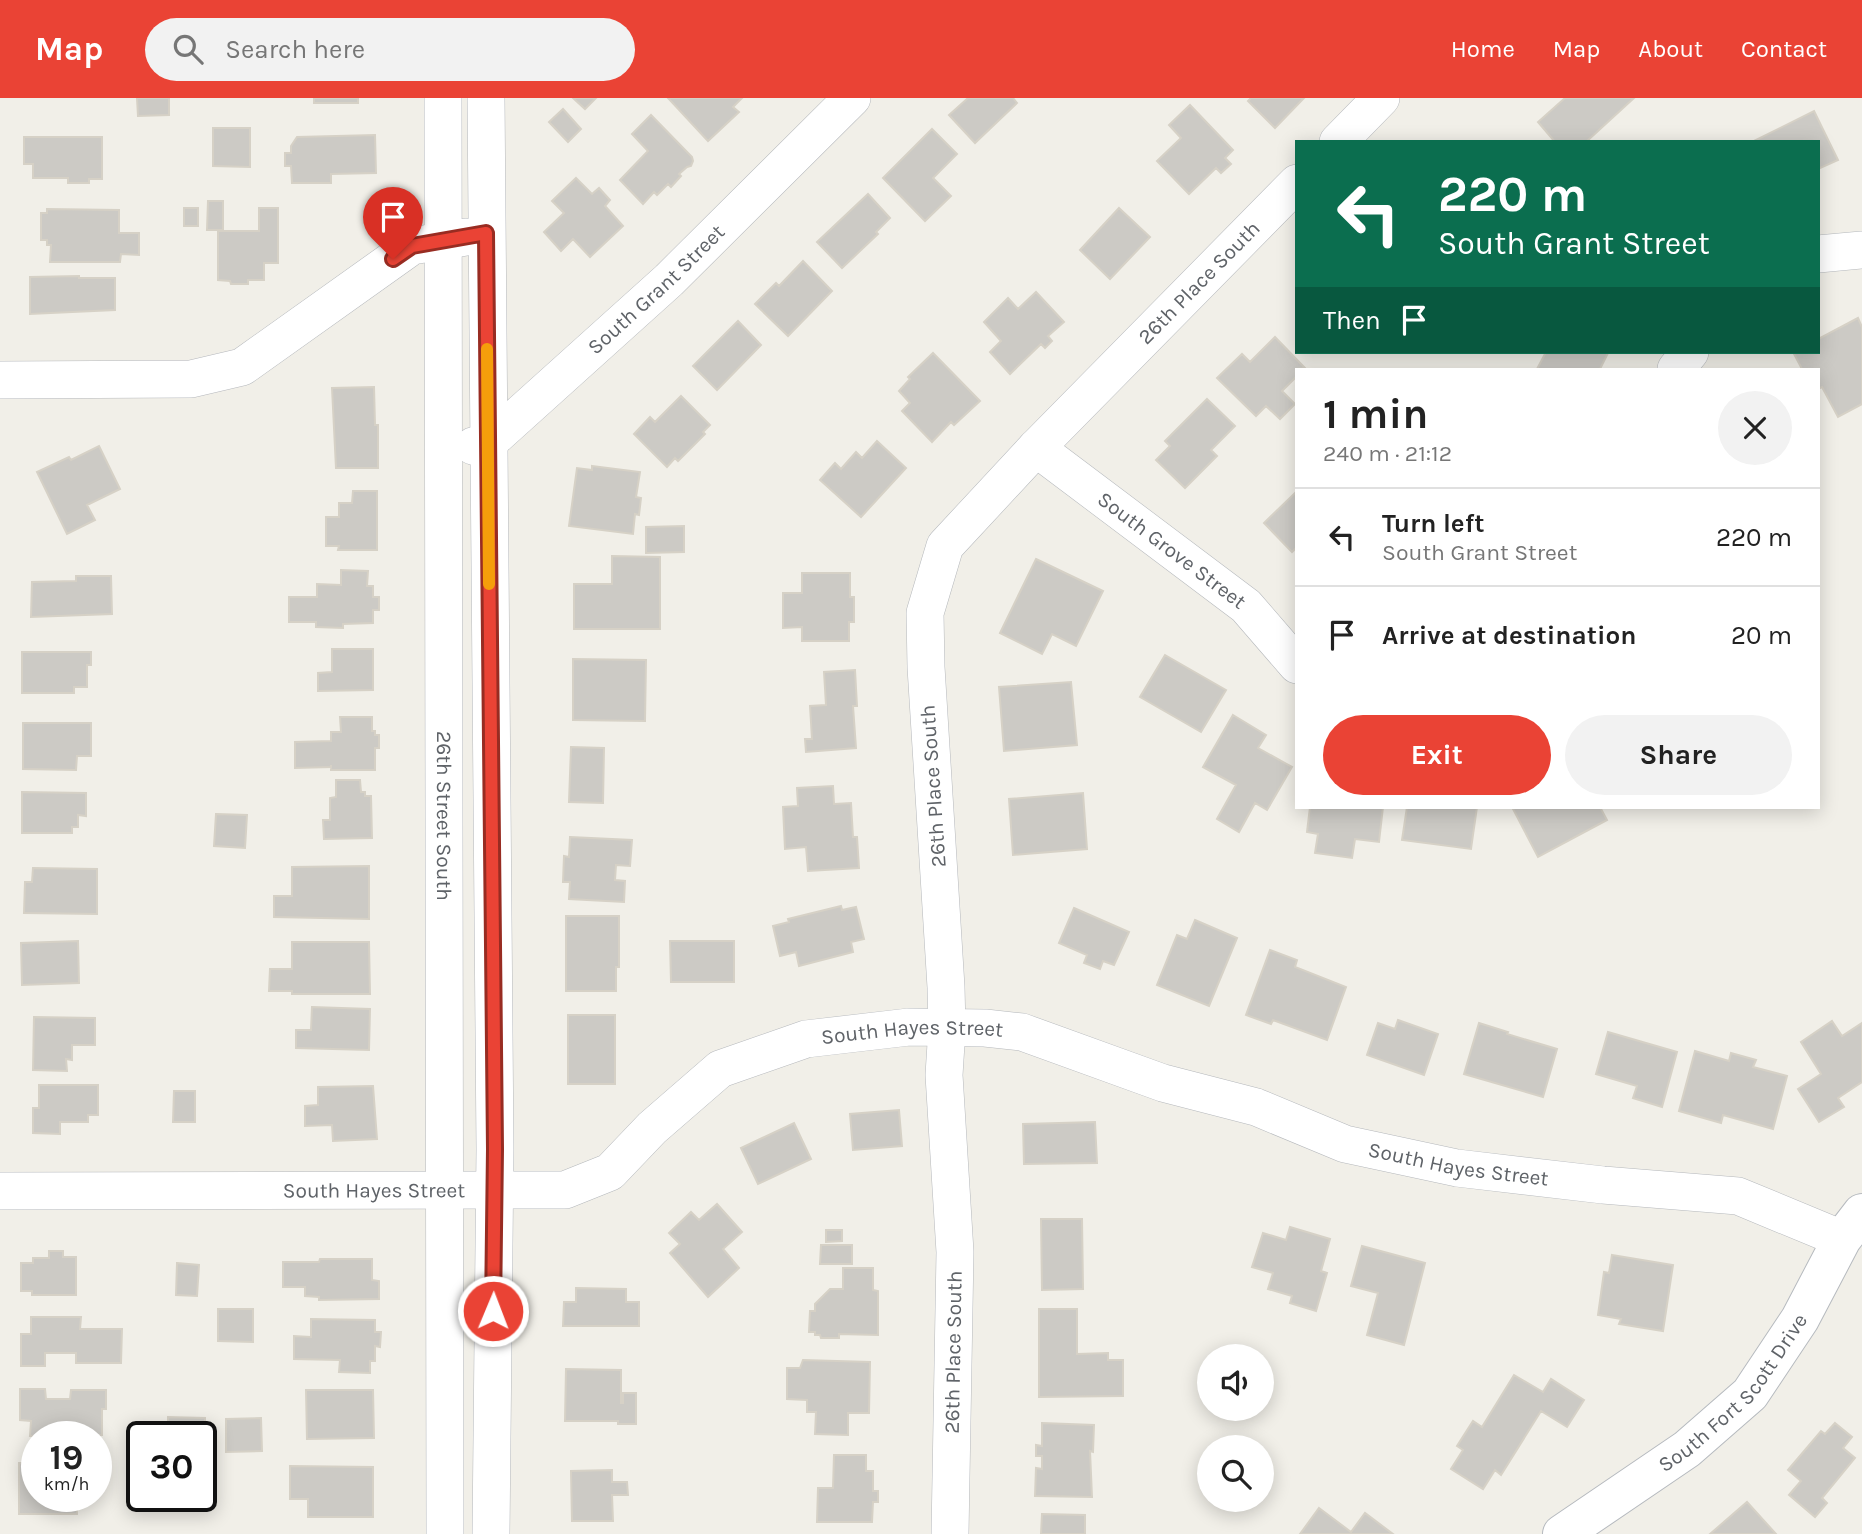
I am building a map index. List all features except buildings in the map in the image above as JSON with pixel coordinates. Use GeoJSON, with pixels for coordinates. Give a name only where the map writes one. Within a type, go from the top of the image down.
{"type":"FeatureCollection","features":[{"type":"Feature","properties":{"kind":"street","name":"26th Street South"},"geometry":{"type":"LineString","coordinates":[[443,98],[445,1534]]}},
{"type":"Feature","properties":{"kind":"street"},"geometry":{"type":"LineString","coordinates":[[486,98],[495,1189],[491,1534]]}},
{"type":"Feature","properties":{"kind":"street","name":"South Grant Street"},"geometry":{"type":"LineString","coordinates":[[444,453],[488,443],[669,280],[852,98]]}},
{"type":"Feature","properties":{"kind":"street"},"geometry":{"type":"LineString","coordinates":[[1340,140],[1381,98]]}},
{"type":"Feature","properties":{"kind":"street","name":"26th Place South"},"geometry":{"type":"LineString","coordinates":[[950,1534],[955,1252],[944,1075],[947,1028],[925,613],[945,546],[1036,448],[1295,185]]}},
{"type":"Feature","properties":{"kind":"street"},"geometry":{"type":"LineString","coordinates":[[0,380],[191,379],[242,367],[412,246],[486,233]]}},
{"type":"Feature","properties":{"kind":"street"},"geometry":{"type":"LineString","coordinates":[[1820,254],[1862,250]]}},
{"type":"Feature","properties":{"kind":"street"},"geometry":{"type":"LineString","coordinates":[[1677,368],[1688,354]]}},
{"type":"Feature","properties":{"kind":"street","name":"South Grove Street"},"geometry":{"type":"LineString","coordinates":[[1036,448],[1246,607],[1295,662]]}},
{"type":"Feature","properties":{"kind":"street","name":"South Hayes Street"},"geometry":{"type":"LineString","coordinates":[[0,1191],[565,1190],[610,1172],[652,1128],[720,1069],[806,1039],[909,1027],[985,1028],[1022,1032],[1163,1083],[1256,1107],[1345,1143],[1457,1168],[1603,1185],[1738,1196],[1852,1226]]}},
{"type":"Feature","properties":{"kind":"street","name":"South Fort Scott Drive"},"geometry":{"type":"LineString","coordinates":[[1562,1534],[1688,1450],[1750,1394],[1800,1320],[1852,1226]]}},
{"type":"Feature","properties":{"kind":"slow traffic"},"geometry":{"type":"LineString","coordinates":[[487,349],[489,584]]}},
{"type":"Feature","properties":{"kind":"route"},"geometry":{"type":"LineString","coordinates":[[393,259],[412,246],[486,233],[495,1149],[493,1311]]}}]}
